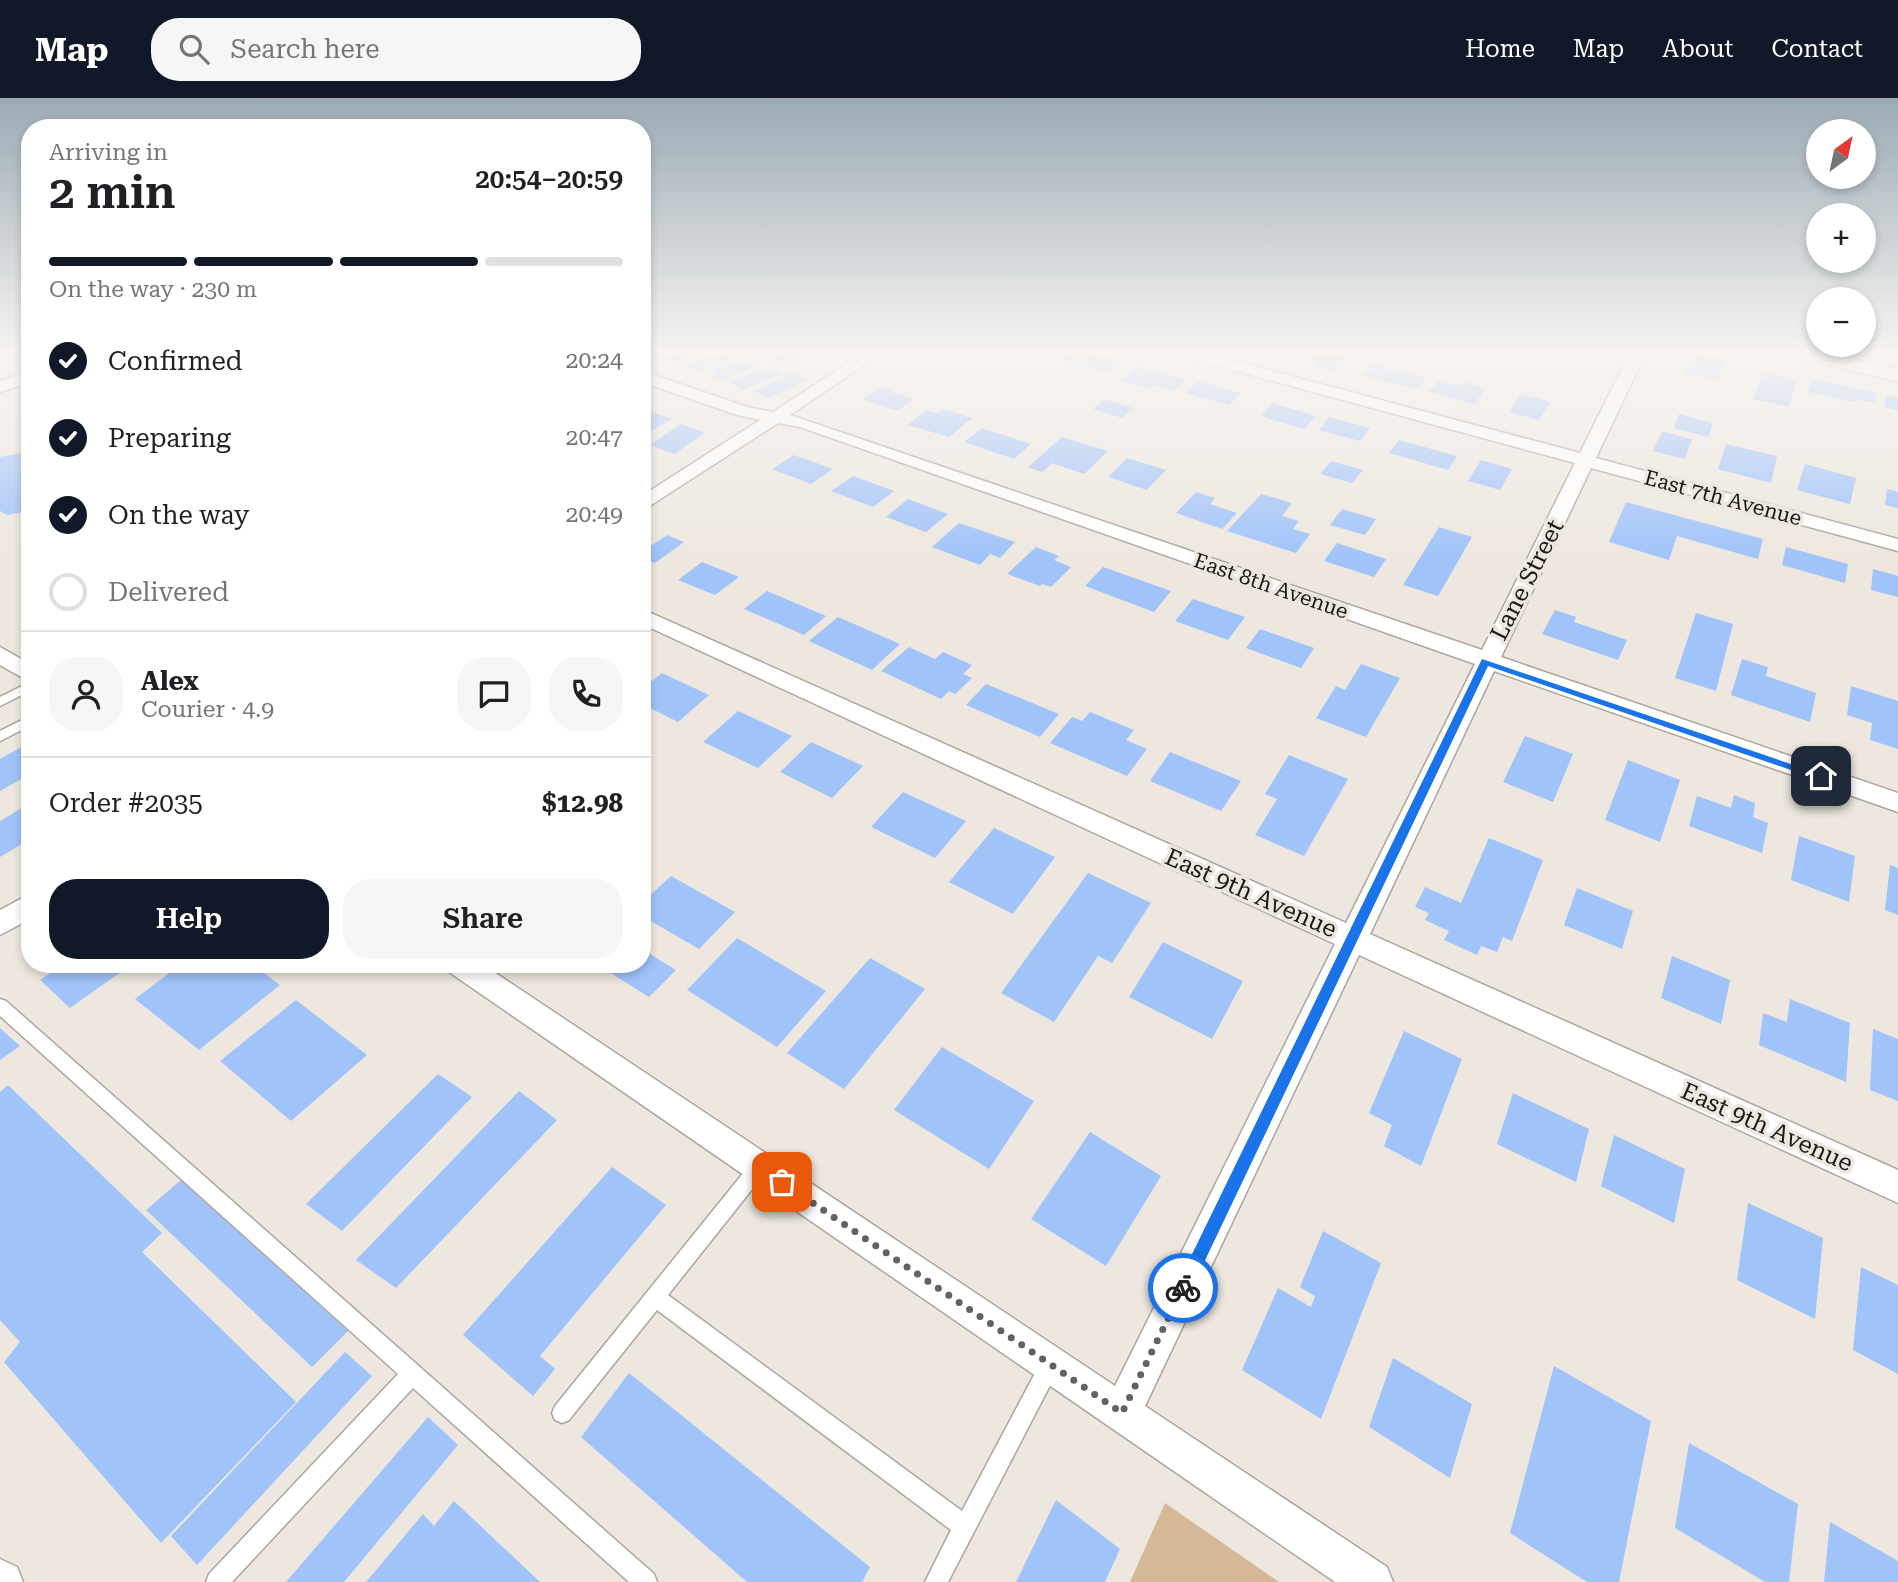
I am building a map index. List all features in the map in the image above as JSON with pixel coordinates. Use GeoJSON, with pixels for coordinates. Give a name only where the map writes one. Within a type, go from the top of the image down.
{"type":"FeatureCollection","features":[{"type":"Feature","properties":{"kind":"street"},"geometry":{"type":"LineString","coordinates":[[651,499],[769,421]]}},
{"type":"Feature","properties":{"kind":"street","name":"East 8th Avenue"},"geometry":{"type":"LineString","coordinates":[[794,421],[1898,803]]}},
{"type":"Feature","properties":{"kind":"street","name":"East 7th Avenue"},"geometry":{"type":"LineString","coordinates":[[1440,421],[1898,545]]}},
{"type":"Feature","properties":{"kind":"street","name":"Lane Street"},"geometry":{"type":"LineString","coordinates":[[1122,1413],[1353,940],[1485,661],[1606,421]]}},
{"type":"Feature","properties":{"kind":"street","name":"East 9th Avenue"},"geometry":{"type":"LineString","coordinates":[[651,620],[1898,1187]]}},
{"type":"Feature","properties":{"kind":"street"},"geometry":{"type":"LineString","coordinates":[[0,654],[21,669]]}},
{"type":"Feature","properties":{"kind":"street"},"geometry":{"type":"LineString","coordinates":[[0,924],[21,911]]}},
{"type":"Feature","properties":{"kind":"street"},"geometry":{"type":"LineString","coordinates":[[471,973],[1372,1582]]}},
{"type":"Feature","properties":{"kind":"lane"},"geometry":{"type":"LineString","coordinates":[[0,702],[21,691]]}},
{"type":"Feature","properties":{"kind":"lane"},"geometry":{"type":"LineString","coordinates":[[0,737],[21,725]]}},
{"type":"Feature","properties":{"kind":"lane"},"geometry":{"type":"LineString","coordinates":[[0,1006],[646,1582]]}},
{"type":"Feature","properties":{"kind":"lane"},"geometry":{"type":"LineString","coordinates":[[562,1413],[759,1167]]}},
{"type":"Feature","properties":{"kind":"lane"},"geometry":{"type":"LineString","coordinates":[[655,1297],[965,1527]]}},
{"type":"Feature","properties":{"kind":"lane"},"geometry":{"type":"LineString","coordinates":[[936,1582],[1050,1364]]}},
{"type":"Feature","properties":{"kind":"lane"},"geometry":{"type":"LineString","coordinates":[[217,1582],[412,1374]]}},
{"type":"Feature","properties":{"kind":"shaded area"},"geometry":{"type":"Polygon","coordinates":[[[1165,1503],[1279,1582],[1130,1582],[1165,1503]]]}},
{"type":"Feature","properties":{"kind":"building"},"geometry":{"type":"Polygon","coordinates":[[[651,421],[668,421],[651,431],[651,421]]]}},
{"type":"Feature","properties":{"kind":"building"},"geometry":{"type":"Polygon","coordinates":[[[912,421],[968,421],[949,437],[908,425],[912,421]]]}},
{"type":"Feature","properties":{"kind":"building"},"geometry":{"type":"Polygon","coordinates":[[[1278,421],[1311,421],[1304,429],[1278,421]]]}},
{"type":"Feature","properties":{"kind":"building"},"geometry":{"type":"Polygon","coordinates":[[[1326,421],[1345,421],[1370,428],[1360,441],[1319,430],[1326,421]]]}},
{"type":"Feature","properties":{"kind":"building"},"geometry":{"type":"Polygon","coordinates":[[[1676,421],[1713,423],[1708,437],[1674,428],[1676,421]]]}},
{"type":"Feature","properties":{"kind":"building"},"geometry":{"type":"Polygon","coordinates":[[[681,424],[705,433],[674,454],[651,444],[681,424]]]}},
{"type":"Feature","properties":{"kind":"building"},"geometry":{"type":"Polygon","coordinates":[[[982,428],[1031,444],[1014,459],[964,442],[982,428]]]}},
{"type":"Feature","properties":{"kind":"building"},"geometry":{"type":"Polygon","coordinates":[[[1662,431],[1692,439],[1685,459],[1653,451],[1662,431]]]}},
{"type":"Feature","properties":{"kind":"building"},"geometry":{"type":"Polygon","coordinates":[[[1062,437],[1108,451],[1084,474],[1052,463],[1042,472],[1028,467],[1062,437]]]}},
{"type":"Feature","properties":{"kind":"building"},"geometry":{"type":"Polygon","coordinates":[[[1399,440],[1457,456],[1448,470],[1389,453],[1399,440]]]}},
{"type":"Feature","properties":{"kind":"building"},"geometry":{"type":"Polygon","coordinates":[[[1726,444],[1777,456],[1771,483],[1718,469],[1726,444]]]}},
{"type":"Feature","properties":{"kind":"building"},"geometry":{"type":"Polygon","coordinates":[[[21,453],[21,513],[7,515],[0,511],[0,457],[21,453]]]}},
{"type":"Feature","properties":{"kind":"building"},"geometry":{"type":"Polygon","coordinates":[[[794,455],[833,469],[811,484],[772,469],[794,455]]]}},
{"type":"Feature","properties":{"kind":"building"},"geometry":{"type":"Polygon","coordinates":[[[1127,458],[1166,470],[1147,490],[1108,477],[1127,458]]]}},
{"type":"Feature","properties":{"kind":"building"},"geometry":{"type":"Polygon","coordinates":[[[1481,460],[1512,469],[1500,490],[1468,481],[1481,460]]]}},
{"type":"Feature","properties":{"kind":"building"},"geometry":{"type":"Polygon","coordinates":[[[1331,461],[1363,470],[1352,483],[1320,474],[1331,461]]]}},
{"type":"Feature","properties":{"kind":"building"},"geometry":{"type":"Polygon","coordinates":[[[1805,464],[1856,478],[1850,504],[1797,490],[1805,464]]]}},
{"type":"Feature","properties":{"kind":"building"},"geometry":{"type":"Polygon","coordinates":[[[853,476],[894,491],[873,507],[831,491],[853,476]]]}},
{"type":"Feature","properties":{"kind":"building"},"geometry":{"type":"Polygon","coordinates":[[[1887,489],[1898,492],[1898,508],[1885,505],[1887,489]]]}},
{"type":"Feature","properties":{"kind":"building"},"geometry":{"type":"Polygon","coordinates":[[[1196,492],[1215,498],[1210,504],[1237,513],[1222,529],[1176,513],[1196,492]]]}},
{"type":"Feature","properties":{"kind":"building"},"geometry":{"type":"Polygon","coordinates":[[[1261,494],[1292,503],[1282,516],[1299,521],[1293,529],[1310,534],[1296,553],[1227,531],[1261,494]]]}},
{"type":"Feature","properties":{"kind":"building"},"geometry":{"type":"Polygon","coordinates":[[[908,499],[948,514],[926,532],[886,517],[908,499]]]}},
{"type":"Feature","properties":{"kind":"building"},"geometry":{"type":"Polygon","coordinates":[[[1626,502],[1763,539],[1758,559],[1677,536],[1669,560],[1609,542],[1626,502]]]}},
{"type":"Feature","properties":{"kind":"building"},"geometry":{"type":"Polygon","coordinates":[[[1342,509],[1376,519],[1365,535],[1330,525],[1342,509]]]}},
{"type":"Feature","properties":{"kind":"building"},"geometry":{"type":"Polygon","coordinates":[[[959,523],[1015,542],[1000,558],[990,554],[980,565],[932,547],[959,523]]]}},
{"type":"Feature","properties":{"kind":"building"},"geometry":{"type":"Polygon","coordinates":[[[1439,527],[1472,537],[1438,596],[1403,585],[1439,527]]]}},
{"type":"Feature","properties":{"kind":"building"},"geometry":{"type":"Polygon","coordinates":[[[667,535],[684,542],[655,563],[651,561],[651,546],[667,535]]]}},
{"type":"Feature","properties":{"kind":"building"},"geometry":{"type":"Polygon","coordinates":[[[1337,543],[1386,559],[1374,577],[1324,561],[1337,543]]]}},
{"type":"Feature","properties":{"kind":"building"},"geometry":{"type":"Polygon","coordinates":[[[1036,547],[1059,556],[1054,560],[1071,567],[1051,587],[1042,584],[1040,586],[1007,574],[1036,547]]]}},
{"type":"Feature","properties":{"kind":"building"},"geometry":{"type":"Polygon","coordinates":[[[1786,547],[1848,564],[1845,583],[1782,565],[1786,547]]]}},
{"type":"Feature","properties":{"kind":"building"},"geometry":{"type":"Polygon","coordinates":[[[702,562],[739,577],[715,595],[678,580],[702,562]]]}},
{"type":"Feature","properties":{"kind":"building"},"geometry":{"type":"Polygon","coordinates":[[[1103,567],[1171,591],[1154,612],[1085,586],[1103,567]]]}},
{"type":"Feature","properties":{"kind":"building"},"geometry":{"type":"Polygon","coordinates":[[[1873,569],[1898,576],[1898,597],[1871,590],[1873,569]]]}},
{"type":"Feature","properties":{"kind":"building"},"geometry":{"type":"Polygon","coordinates":[[[767,591],[826,616],[804,635],[744,609],[767,591]]]}},
{"type":"Feature","properties":{"kind":"building"},"geometry":{"type":"Polygon","coordinates":[[[1193,599],[1245,617],[1228,640],[1175,621],[1193,599]]]}},
{"type":"Feature","properties":{"kind":"building"},"geometry":{"type":"Polygon","coordinates":[[[1555,610],[1576,617],[1574,622],[1627,640],[1618,660],[1542,634],[1555,610]]]}},
{"type":"Feature","properties":{"kind":"building"},"geometry":{"type":"Polygon","coordinates":[[[1696,613],[1733,624],[1716,691],[1675,678],[1696,613]]]}},
{"type":"Feature","properties":{"kind":"building"},"geometry":{"type":"Polygon","coordinates":[[[838,617],[900,644],[872,670],[809,641],[838,617]]]}},
{"type":"Feature","properties":{"kind":"building"},"geometry":{"type":"Polygon","coordinates":[[[1260,629],[1314,648],[1301,668],[1246,648],[1260,629]]]}},
{"type":"Feature","properties":{"kind":"building"},"geometry":{"type":"Polygon","coordinates":[[[909,647],[935,659],[943,652],[972,665],[963,674],[972,678],[955,694],[949,691],[941,699],[881,671],[909,647]]]}},
{"type":"Feature","properties":{"kind":"building"},"geometry":{"type":"Polygon","coordinates":[[[1742,659],[1768,667],[1766,676],[1816,693],[1810,722],[1731,695],[1742,659]]]}},
{"type":"Feature","properties":{"kind":"building"},"geometry":{"type":"Polygon","coordinates":[[[1361,664],[1400,678],[1366,737],[1316,718],[1336,686],[1345,690],[1361,664]]]}},
{"type":"Feature","properties":{"kind":"building"},"geometry":{"type":"Polygon","coordinates":[[[662,673],[709,695],[678,722],[651,708],[651,682],[662,673]]]}},
{"type":"Feature","properties":{"kind":"building"},"geometry":{"type":"Polygon","coordinates":[[[986,684],[1059,714],[1040,737],[966,705],[986,684]]]}},
{"type":"Feature","properties":{"kind":"building"},"geometry":{"type":"Polygon","coordinates":[[[1851,686],[1898,701],[1898,749],[1870,740],[1872,723],[1847,715],[1851,686]]]}},
{"type":"Feature","properties":{"kind":"building"},"geometry":{"type":"Polygon","coordinates":[[[738,711],[792,736],[758,768],[703,742],[738,711]]]}},
{"type":"Feature","properties":{"kind":"building"},"geometry":{"type":"Polygon","coordinates":[[[1090,712],[1134,730],[1126,740],[1147,749],[1127,776],[1050,743],[1072,717],[1082,721],[1090,712]]]}},
{"type":"Feature","properties":{"kind":"building"},"geometry":{"type":"Polygon","coordinates":[[[1525,736],[1573,754],[1553,802],[1503,782],[1525,736]]]}},
{"type":"Feature","properties":{"kind":"building"},"geometry":{"type":"Polygon","coordinates":[[[811,742],[863,766],[832,798],[780,772],[811,742]]]}},
{"type":"Feature","properties":{"kind":"building"},"geometry":{"type":"Polygon","coordinates":[[[21,747],[21,779],[0,791],[0,759],[21,747]]]}},
{"type":"Feature","properties":{"kind":"building"},"geometry":{"type":"Polygon","coordinates":[[[1170,752],[1241,781],[1221,811],[1150,781],[1170,752]]]}},
{"type":"Feature","properties":{"kind":"building"},"geometry":{"type":"Polygon","coordinates":[[[1289,755],[1348,779],[1304,856],[1255,835],[1277,799],[1265,794],[1289,755]]]}},
{"type":"Feature","properties":{"kind":"building"},"geometry":{"type":"Polygon","coordinates":[[[1628,760],[1680,780],[1660,842],[1605,820],[1628,760]]]}},
{"type":"Feature","properties":{"kind":"building"},"geometry":{"type":"Polygon","coordinates":[[[903,792],[966,821],[935,858],[871,827],[903,792]]]}},
{"type":"Feature","properties":{"kind":"building"},"geometry":{"type":"Polygon","coordinates":[[[1734,795],[1755,803],[1753,817],[1768,823],[1762,853],[1689,826],[1697,796],[1731,808],[1734,795]]]}},
{"type":"Feature","properties":{"kind":"building"},"geometry":{"type":"Polygon","coordinates":[[[21,808],[21,844],[0,857],[0,821],[21,808]]]}},
{"type":"Feature","properties":{"kind":"building"},"geometry":{"type":"Polygon","coordinates":[[[994,828],[1055,857],[1013,914],[949,882],[994,828]]]}},
{"type":"Feature","properties":{"kind":"building"},"geometry":{"type":"Polygon","coordinates":[[[1799,836],[1855,856],[1849,902],[1791,880],[1799,836]]]}},
{"type":"Feature","properties":{"kind":"building"},"geometry":{"type":"Polygon","coordinates":[[[1489,838],[1543,860],[1512,941],[1503,937],[1497,952],[1481,946],[1477,955],[1444,940],[1449,931],[1425,920],[1429,913],[1415,907],[1425,887],[1461,903],[1489,838]]]}},
{"type":"Feature","properties":{"kind":"building"},"geometry":{"type":"Polygon","coordinates":[[[1890,865],[1898,868],[1898,915],[1885,910],[1890,865]]]}},
{"type":"Feature","properties":{"kind":"building"},"geometry":{"type":"Polygon","coordinates":[[[1088,873],[1151,903],[1112,963],[1098,956],[1054,1022],[1001,993],[1088,873]]]}},
{"type":"Feature","properties":{"kind":"building"},"geometry":{"type":"Polygon","coordinates":[[[671,876],[735,912],[699,949],[651,921],[651,895],[671,876]]]}},
{"type":"Feature","properties":{"kind":"building"},"geometry":{"type":"Polygon","coordinates":[[[1577,888],[1633,911],[1622,949],[1564,925],[1577,888]]]}},
{"type":"Feature","properties":{"kind":"building"},"geometry":{"type":"Polygon","coordinates":[[[737,938],[826,991],[777,1047],[687,990],[737,938]]]}},
{"type":"Feature","properties":{"kind":"building"},"geometry":{"type":"Polygon","coordinates":[[[1163,942],[1243,981],[1212,1039],[1129,997],[1163,942]]]}},
{"type":"Feature","properties":{"kind":"building"},"geometry":{"type":"Polygon","coordinates":[[[651,955],[676,970],[649,997],[610,973],[651,973],[651,955]]]}},
{"type":"Feature","properties":{"kind":"building"},"geometry":{"type":"Polygon","coordinates":[[[1672,956],[1730,980],[1721,1024],[1661,998],[1672,956]]]}},
{"type":"Feature","properties":{"kind":"building"},"geometry":{"type":"Polygon","coordinates":[[[870,958],[925,989],[844,1089],[787,1053],[870,958]]]}},
{"type":"Feature","properties":{"kind":"building"},"geometry":{"type":"Polygon","coordinates":[[[50,973],[119,973],[70,1008],[40,980],[50,973]]]}},
{"type":"Feature","properties":{"kind":"building"},"geometry":{"type":"Polygon","coordinates":[[[169,973],[264,973],[280,985],[199,1050],[135,999],[169,973]]]}},
{"type":"Feature","properties":{"kind":"building"},"geometry":{"type":"Polygon","coordinates":[[[1790,999],[1850,1023],[1846,1082],[1759,1045],[1763,1013],[1787,1022],[1790,999]]]}},
{"type":"Feature","properties":{"kind":"building"},"geometry":{"type":"Polygon","coordinates":[[[296,1000],[367,1055],[291,1121],[220,1061],[296,1000]]]}},
{"type":"Feature","properties":{"kind":"building"},"geometry":{"type":"Polygon","coordinates":[[[0,1028],[20,1046],[0,1060],[0,1028]]]}},
{"type":"Feature","properties":{"kind":"building"},"geometry":{"type":"Polygon","coordinates":[[[1873,1029],[1898,1039],[1898,1101],[1870,1090],[1873,1029]]]}},
{"type":"Feature","properties":{"kind":"building"},"geometry":{"type":"Polygon","coordinates":[[[1404,1031],[1462,1059],[1421,1166],[1384,1146],[1392,1125],[1369,1113],[1404,1031]]]}},
{"type":"Feature","properties":{"kind":"building"},"geometry":{"type":"Polygon","coordinates":[[[942,1047],[1034,1101],[989,1169],[894,1110],[942,1047]]]}},
{"type":"Feature","properties":{"kind":"building"},"geometry":{"type":"Polygon","coordinates":[[[438,1074],[472,1097],[342,1231],[306,1204],[438,1074]]]}},
{"type":"Feature","properties":{"kind":"building"},"geometry":{"type":"Polygon","coordinates":[[[8,1085],[162,1233],[142,1252],[296,1402],[161,1543],[4,1362],[20,1342],[0,1320],[0,1092],[8,1085]]]}},
{"type":"Feature","properties":{"kind":"building"},"geometry":{"type":"Polygon","coordinates":[[[519,1091],[557,1120],[396,1288],[356,1260],[519,1091]]]}},
{"type":"Feature","properties":{"kind":"building"},"geometry":{"type":"Polygon","coordinates":[[[1513,1093],[1589,1129],[1576,1182],[1497,1144],[1513,1093]]]}},
{"type":"Feature","properties":{"kind":"building"},"geometry":{"type":"Polygon","coordinates":[[[1090,1132],[1161,1176],[1106,1266],[1031,1219],[1090,1132]]]}},
{"type":"Feature","properties":{"kind":"building"},"geometry":{"type":"Polygon","coordinates":[[[1614,1135],[1685,1169],[1674,1223],[1601,1186],[1614,1135]]]}},
{"type":"Feature","properties":{"kind":"building"},"geometry":{"type":"Polygon","coordinates":[[[612,1167],[666,1205],[540,1356],[555,1369],[533,1396],[463,1335],[612,1167]]]}},
{"type":"Feature","properties":{"kind":"building"},"geometry":{"type":"Polygon","coordinates":[[[181,1180],[348,1331],[312,1367],[146,1210],[181,1180]]]}},
{"type":"Feature","properties":{"kind":"building"},"geometry":{"type":"Polygon","coordinates":[[[1748,1203],[1823,1238],[1815,1319],[1737,1280],[1748,1203]]]}},
{"type":"Feature","properties":{"kind":"building"},"geometry":{"type":"Polygon","coordinates":[[[1323,1231],[1381,1263],[1321,1419],[1242,1370],[1278,1288],[1311,1307],[1315,1296],[1300,1287],[1323,1231]]]}},
{"type":"Feature","properties":{"kind":"building"},"geometry":{"type":"Polygon","coordinates":[[[1861,1267],[1898,1285],[1898,1374],[1853,1350],[1861,1267]]]}},
{"type":"Feature","properties":{"kind":"building"},"geometry":{"type":"Polygon","coordinates":[[[345,1352],[372,1376],[197,1565],[171,1536],[345,1352]]]}},
{"type":"Feature","properties":{"kind":"building"},"geometry":{"type":"Polygon","coordinates":[[[1393,1358],[1472,1404],[1450,1478],[1369,1427],[1393,1358]]]}},
{"type":"Feature","properties":{"kind":"building"},"geometry":{"type":"Polygon","coordinates":[[[1554,1366],[1651,1421],[1619,1582],[1587,1582],[1510,1533],[1554,1366]]]}},
{"type":"Feature","properties":{"kind":"building"},"geometry":{"type":"Polygon","coordinates":[[[629,1373],[870,1567],[862,1582],[747,1582],[581,1437],[629,1373]]]}},
{"type":"Feature","properties":{"kind":"building"},"geometry":{"type":"Polygon","coordinates":[[[428,1417],[458,1445],[344,1582],[286,1582],[428,1417]]]}},
{"type":"Feature","properties":{"kind":"building"},"geometry":{"type":"Polygon","coordinates":[[[1689,1443],[1798,1504],[1789,1582],[1765,1582],[1675,1528],[1689,1443]]]}},
{"type":"Feature","properties":{"kind":"building"},"geometry":{"type":"Polygon","coordinates":[[[1056,1500],[1120,1549],[1105,1582],[1016,1582],[1056,1500]]]}},
{"type":"Feature","properties":{"kind":"building"},"geometry":{"type":"Polygon","coordinates":[[[454,1501],[540,1582],[366,1582],[423,1514],[434,1526],[454,1501]]]}},
{"type":"Feature","properties":{"kind":"building"},"geometry":{"type":"Polygon","coordinates":[[[1830,1522],[1898,1561],[1898,1582],[1824,1582],[1830,1522]]]}},
{"type":"Feature","properties":{"kind":"way so far"},"geometry":{"type":"LineString","coordinates":[[782,1182],[1122,1413],[1183,1288]]}},
{"type":"Feature","properties":{"kind":"route"},"geometry":{"type":"LineString","coordinates":[[1183,1288],[1353,940],[1485,661],[1821,776]]}}]}
